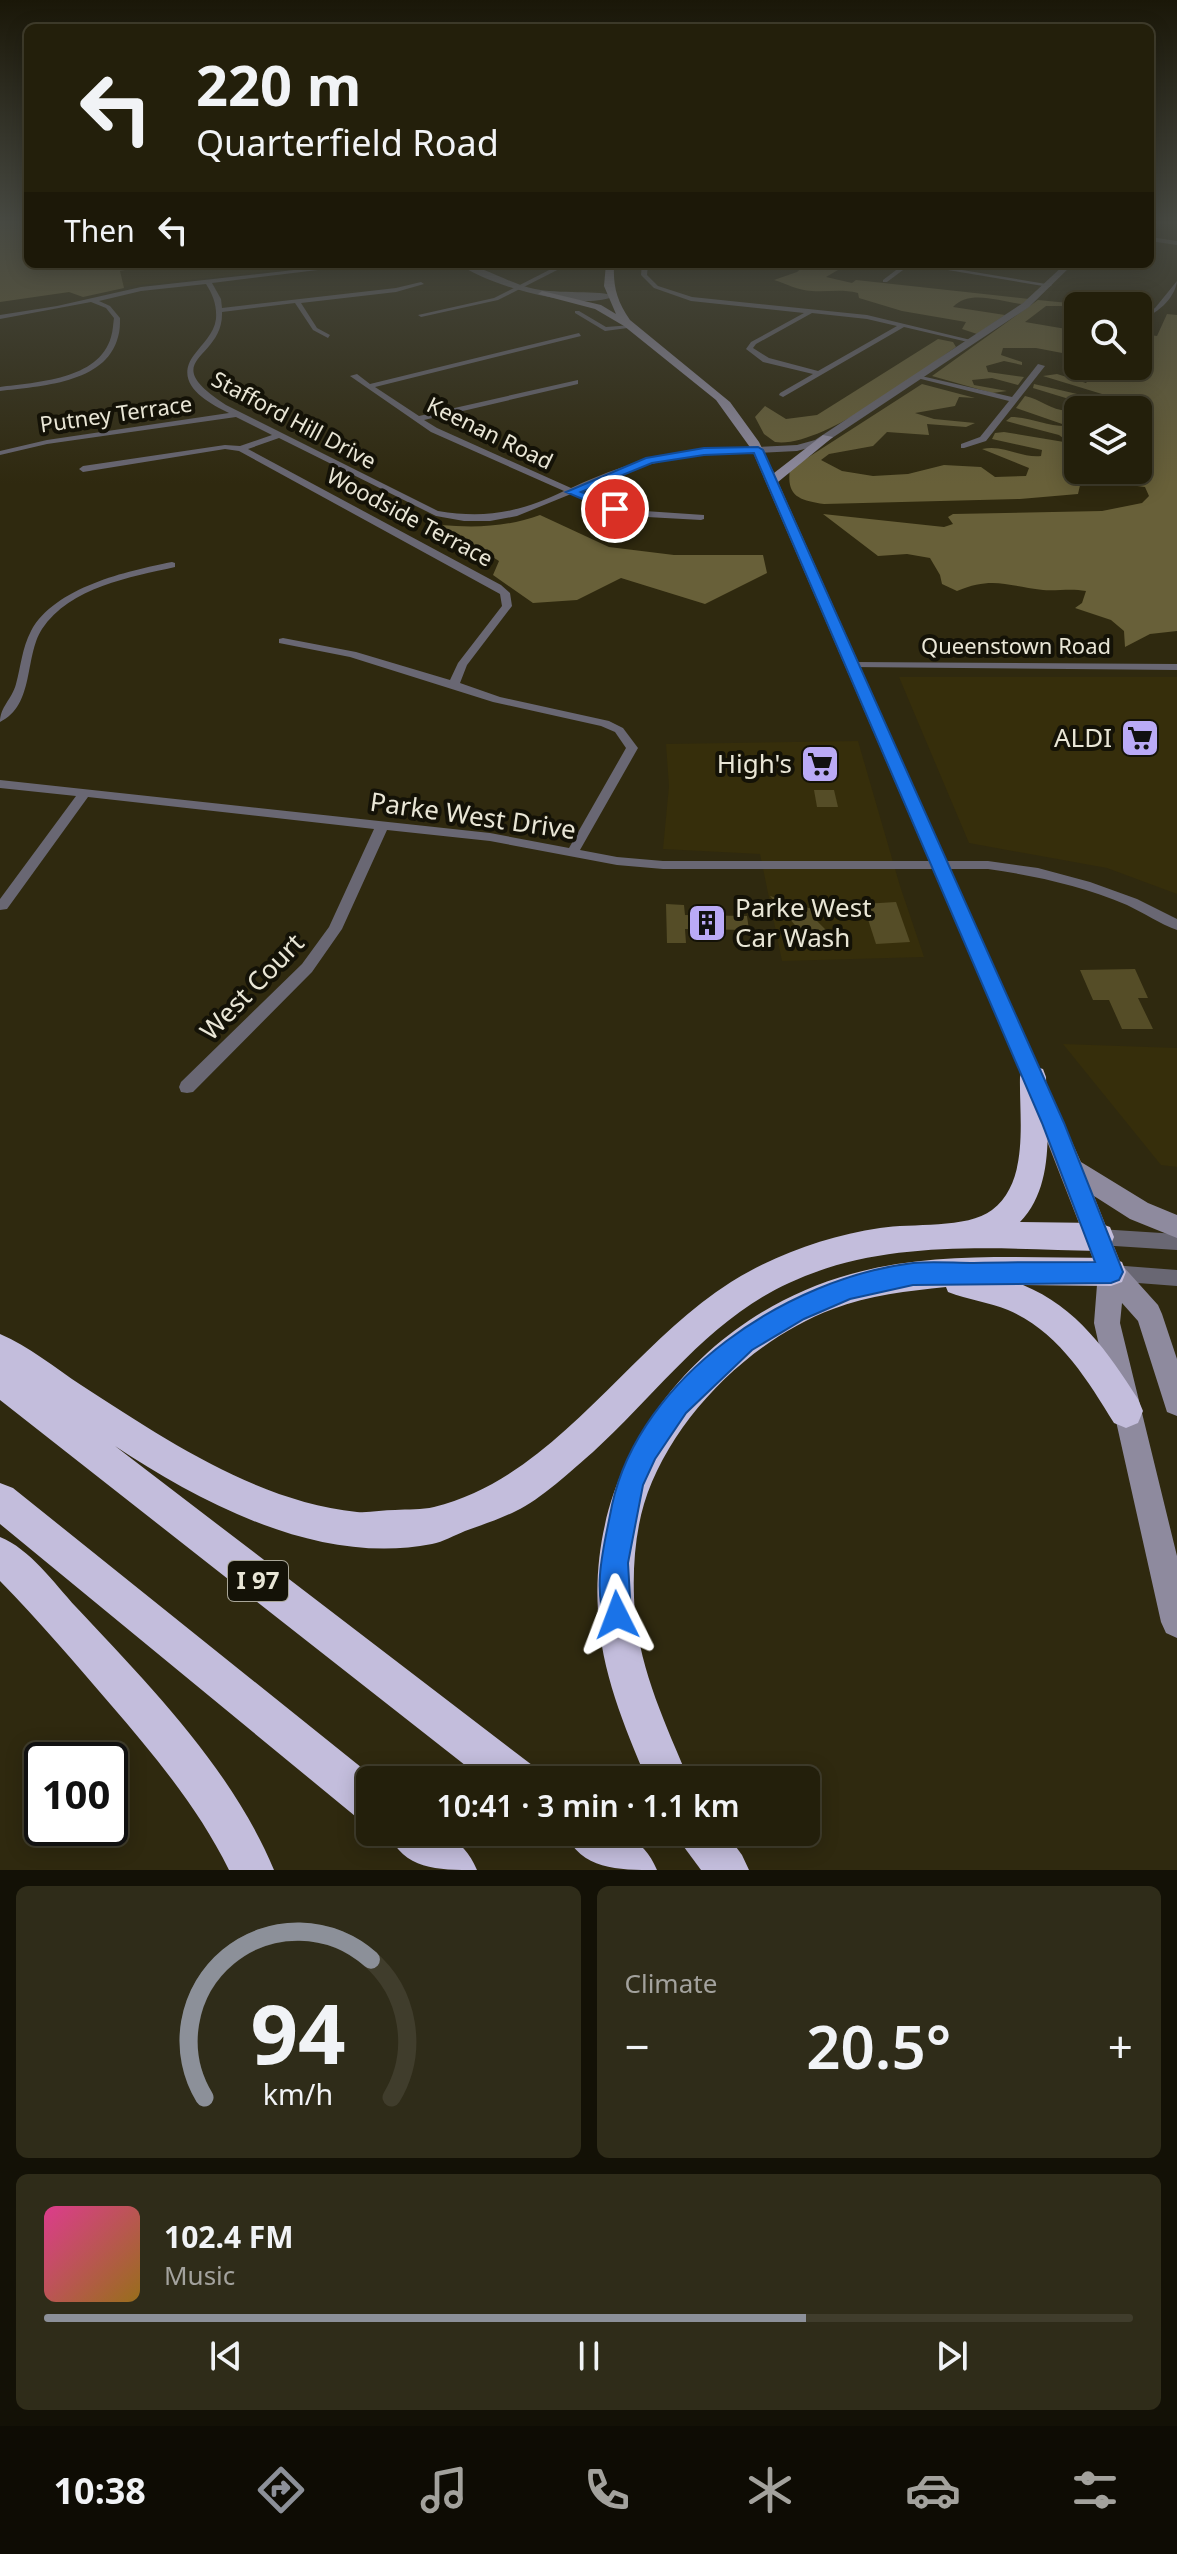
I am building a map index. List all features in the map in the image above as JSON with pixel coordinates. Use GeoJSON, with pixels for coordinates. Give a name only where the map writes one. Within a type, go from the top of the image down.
{"type":"FeatureCollection","features":[{"type":"Feature","properties":{"kind":"highway"},"geometry":{"type":"LineString","coordinates":[[970,1235],[1004,1218],[1025,1186],[1030,1168],[1033,1077]]}},
{"type":"Feature","properties":{"kind":"highway"},"geometry":{"type":"LineString","coordinates":[[0,1350],[140,1442],[255,1506],[311,1524],[362,1533],[417,1530],[472,1514],[519,1490],[566,1454],[686,1331],[724,1302],[766,1278],[807,1260],[848,1247],[900,1238],[970,1235],[1099,1237]]}},
{"type":"Feature","properties":{"kind":"highway"},"geometry":{"type":"LineString","coordinates":[[661,1766],[647,1738],[633,1694],[617,1615],[614,1563],[630,1484],[646,1450],[677,1404],[744,1342],[795,1311],[849,1289],[913,1274],[1111,1272]]}},
{"type":"Feature","properties":{"kind":"highway"},"geometry":{"type":"LineString","coordinates":[[913,1274],[989,1287],[1037,1307],[1058,1321],[1094,1359],[1126,1411]]}},
{"type":"Feature","properties":{"kind":"highway","name":"I 97"},"geometry":{"type":"LineString","coordinates":[[0,1379],[499,1766]]}},
{"type":"Feature","properties":{"kind":"highway"},"geometry":{"type":"LineString","coordinates":[[0,1501],[356,1790]]}},
{"type":"Feature","properties":{"kind":"highway"},"geometry":{"type":"LineString","coordinates":[[0,1555],[86,1645],[157,1728],[207,1793],[252,1870]]}},
{"type":"Feature","properties":{"kind":"highway"},"geometry":{"type":"LineString","coordinates":[[425,1846],[455,1870]]}},
{"type":"Feature","properties":{"kind":"highway"},"geometry":{"type":"LineString","coordinates":[[603,1846],[635,1870]]}},
{"type":"Feature","properties":{"kind":"highway"},"geometry":{"type":"LineString","coordinates":[[709,1846],[727,1870]]}},
{"type":"Feature","properties":{"kind":"main road"},"geometry":{"type":"LineString","coordinates":[[604,310],[631,326],[714,392],[742,424],[758,450],[1033,1077],[1111,1272],[1149,1314],[1177,1402]]}},
{"type":"Feature","properties":{"kind":"main road"},"geometry":{"type":"LineString","coordinates":[[621,310],[631,326]]}},
{"type":"Feature","properties":{"kind":"main road"},"geometry":{"type":"LineString","coordinates":[[772,481],[827,437]]}},
{"type":"Feature","properties":{"kind":"main road"},"geometry":{"type":"LineString","coordinates":[[1072,1169],[1139,1211],[1177,1227]]}},
{"type":"Feature","properties":{"kind":"main road"},"geometry":{"type":"LineString","coordinates":[[1111,1272],[1107,1323],[1177,1622]]}},
{"type":"Feature","properties":{"kind":"street"},"geometry":{"type":"LineString","coordinates":[[0,317],[36,310]]}},
{"type":"Feature","properties":{"kind":"street"},"geometry":{"type":"LineString","coordinates":[[0,389],[63,379],[89,369],[105,358],[117,327],[117,318],[111,310]]}},
{"type":"Feature","properties":{"kind":"street","name":"Stafford Hill Drive"},"geometry":{"type":"LineString","coordinates":[[220,310],[215,333],[193,359],[188,375],[199,391],[209,399],[436,513],[468,519],[490,519],[531,510],[650,460],[704,452],[758,450]]}},
{"type":"Feature","properties":{"kind":"street"},"geometry":{"type":"LineString","coordinates":[[303,310],[315,329],[328,336]]}},
{"type":"Feature","properties":{"kind":"street"},"geometry":{"type":"LineString","coordinates":[[421,315],[443,310]]}},
{"type":"Feature","properties":{"kind":"street"},"geometry":{"type":"LineString","coordinates":[[804,310],[903,325],[972,341]]}},
{"type":"Feature","properties":{"kind":"street"},"geometry":{"type":"LineString","coordinates":[[758,450],[797,448],[827,437],[1018,310]]}},
{"type":"Feature","properties":{"kind":"street"},"geometry":{"type":"LineString","coordinates":[[812,311],[753,343],[749,349],[757,357],[820,374]]}},
{"type":"Feature","properties":{"kind":"street"},"geometry":{"type":"LineString","coordinates":[[577,312],[605,329],[631,326]]}},
{"type":"Feature","properties":{"kind":"street"},"geometry":{"type":"LineString","coordinates":[[783,395],[903,325]]}},
{"type":"Feature","properties":{"kind":"street"},"geometry":{"type":"LineString","coordinates":[[369,386],[579,335]]}},
{"type":"Feature","properties":{"kind":"street"},"geometry":{"type":"LineString","coordinates":[[964,446],[983,439],[1041,366]]}},
{"type":"Feature","properties":{"kind":"street","name":"Keenan Road"},"geometry":{"type":"LineString","coordinates":[[354,376],[448,437],[572,492],[629,513],[701,517]]}},
{"type":"Feature","properties":{"kind":"street"},"geometry":{"type":"LineString","coordinates":[[917,377],[1015,400]]}},
{"type":"Feature","properties":{"kind":"street"},"geometry":{"type":"LineString","coordinates":[[417,419],[575,382]]}},
{"type":"Feature","properties":{"kind":"street","name":"Putney Terrace"},"geometry":{"type":"LineString","coordinates":[[0,453],[76,434],[239,414]]}},
{"type":"Feature","properties":{"kind":"street"},"geometry":{"type":"LineString","coordinates":[[83,469],[225,447],[241,449],[279,435]]}},
{"type":"Feature","properties":{"kind":"street","name":"Woodside Terrace"},"geometry":{"type":"LineString","coordinates":[[241,449],[505,593],[507,606],[462,665],[454,685]]}},
{"type":"Feature","properties":{"kind":"street"},"geometry":{"type":"LineString","coordinates":[[0,719],[21,692],[29,645],[41,624],[56,609],[97,586],[123,576],[172,565]]}},
{"type":"Feature","properties":{"kind":"street"},"geometry":{"type":"LineString","coordinates":[[283,641],[352,654],[497,700],[605,723],[627,738],[632,748],[572,853]]}},
{"type":"Feature","properties":{"kind":"street","name":"Queenstown Road"},"geometry":{"type":"LineString","coordinates":[[854,665],[1177,667]]}},
{"type":"Feature","properties":{"kind":"street","name":"Parke West Drive"},"geometry":{"type":"LineString","coordinates":[[0,784],[490,837],[572,853],[663,865],[988,865],[1039,871],[1102,889],[1177,925]]}},
{"type":"Feature","properties":{"kind":"street"},"geometry":{"type":"LineString","coordinates":[[2,906],[84,794]]}},
{"type":"Feature","properties":{"kind":"street","name":"West Court"},"geometry":{"type":"LineString","coordinates":[[187,1087],[323,949],[382,826]]}},
{"type":"Feature","properties":{"kind":"street"},"geometry":{"type":"LineString","coordinates":[[1099,1237],[1177,1242]]}},
{"type":"Feature","properties":{"kind":"street"},"geometry":{"type":"LineString","coordinates":[[1111,1272],[1177,1278]]}},
{"type":"Feature","properties":{"kind":"shaded area"},"geometry":{"type":"Polygon","coordinates":[[[900,310],[974,310],[1005,315],[977,334],[962,329],[966,322],[900,310]]]}},
{"type":"Feature","properties":{"kind":"shaded area"},"geometry":{"type":"Polygon","coordinates":[[[1024,310],[1040,310],[1025,322],[1064,329],[1064,353],[1036,348],[1003,348],[1001,355],[1022,362],[1022,365],[1004,361],[986,366],[988,372],[1024,377],[1018,385],[992,378],[972,380],[974,385],[1007,391],[992,393],[932,376],[1024,310]]]}},
{"type":"Feature","properties":{"kind":"shaded area"},"geometry":{"type":"Polygon","coordinates":[[[1167,314],[1177,315],[1177,631],[1150,634],[1125,647],[1124,631],[1111,620],[1075,608],[1082,603],[1086,591],[1043,590],[991,583],[957,591],[942,584],[930,558],[907,554],[878,556],[823,514],[944,527],[953,524],[948,517],[953,514],[1102,511],[1142,503],[1149,496],[1145,487],[1121,484],[1152,484],[1152,396],[1102,396],[1043,376],[1057,374],[1064,376],[1064,380],[1086,383],[1088,380],[1152,380],[1152,335],[1157,336],[1167,314]]]}},
{"type":"Feature","properties":{"kind":"shaded area"},"geometry":{"type":"Polygon","coordinates":[[[938,339],[953,342],[956,347],[868,407],[817,434],[794,441],[775,442],[764,434],[755,417],[765,406],[786,419],[817,415],[938,339]]]}},
{"type":"Feature","properties":{"kind":"shaded area"},"geometry":{"type":"Polygon","coordinates":[[[922,384],[975,398],[959,397],[955,406],[915,413],[934,419],[975,423],[966,427],[927,424],[929,435],[887,432],[873,446],[829,454],[821,460],[842,471],[873,476],[908,474],[944,465],[981,467],[995,477],[1026,476],[1029,468],[982,449],[997,448],[1041,456],[1042,450],[992,439],[995,433],[1064,442],[1064,484],[1080,484],[1078,494],[1020,499],[824,504],[796,496],[790,486],[790,469],[922,384]]]}},
{"type":"Feature","properties":{"kind":"shaded area"},"geometry":{"type":"Polygon","coordinates":[[[1034,384],[1086,396],[1064,397],[1033,388],[1034,384]]]}},
{"type":"Feature","properties":{"kind":"shaded area"},"geometry":{"type":"Polygon","coordinates":[[[1025,396],[1064,410],[1064,425],[1016,408],[1025,396]]]}},
{"type":"Feature","properties":{"kind":"shaded area"},"geometry":{"type":"Polygon","coordinates":[[[1018,417],[1064,426],[1064,439],[1006,421],[1018,417]]]}},
{"type":"Feature","properties":{"kind":"shaded area"},"geometry":{"type":"Polygon","coordinates":[[[540,515],[609,547],[674,555],[763,555],[767,573],[705,604],[621,578],[577,600],[533,603],[493,575],[499,561],[441,525],[491,526],[540,515]]]}},
{"type":"Feature","properties":{"kind":"shaded area"},"geometry":{"type":"Polygon","coordinates":[[[899,677],[1177,677],[1177,894],[1107,868],[969,843],[899,677]]]}},
{"type":"Feature","properties":{"kind":"shaded area"},"geometry":{"type":"Polygon","coordinates":[[[858,741],[924,957],[782,961],[760,854],[663,849],[669,786],[666,744],[858,741]]]}},
{"type":"Feature","properties":{"kind":"shaded area"},"geometry":{"type":"Polygon","coordinates":[[[1063,1044],[1177,1048],[1177,1167],[1161,1165],[1063,1044]]]}},
{"type":"Feature","properties":{"kind":"building","name":"High's"},"geometry":{"type":"Polygon","coordinates":[[[814,790],[834,790],[838,807],[817,807],[814,790]]]}},
{"type":"Feature","properties":{"kind":"building"},"geometry":{"type":"Polygon","coordinates":[[[770,896],[812,909],[816,914],[814,918],[827,931],[807,939],[770,896]]]}},
{"type":"Feature","properties":{"kind":"building"},"geometry":{"type":"Polygon","coordinates":[[[896,902],[910,942],[876,944],[863,904],[896,902]]]}},
{"type":"Feature","properties":{"kind":"building","name":"Parke West Car Wash"},"geometry":{"type":"Polygon","coordinates":[[[666,904],[684,905],[685,915],[747,916],[749,930],[685,929],[686,943],[667,943],[666,904]]]}},
{"type":"Feature","properties":{"kind":"building"},"geometry":{"type":"Polygon","coordinates":[[[1135,969],[1148,998],[1138,998],[1153,1029],[1122,1029],[1109,1000],[1093,1000],[1080,970],[1135,969]]]}},
{"type":"Feature","properties":{"kind":"place","name":"ALDI"},"geometry":{"type":"Point","coordinates":[1140,738]}},
{"type":"Feature","properties":{"kind":"place","name":"High's"},"geometry":{"type":"Point","coordinates":[820,764]}},
{"type":"Feature","properties":{"kind":"place","name":"Parke West Car Wash"},"geometry":{"type":"Point","coordinates":[707,923]}},
{"type":"Feature","properties":{"kind":"route"},"geometry":{"type":"LineString","coordinates":[[615,509],[572,492],[650,460],[704,452],[758,450],[1053,1123],[1111,1272],[913,1274],[849,1289],[795,1311],[744,1342],[677,1404],[646,1450],[630,1484],[614,1563],[617,1615]]}}]}
